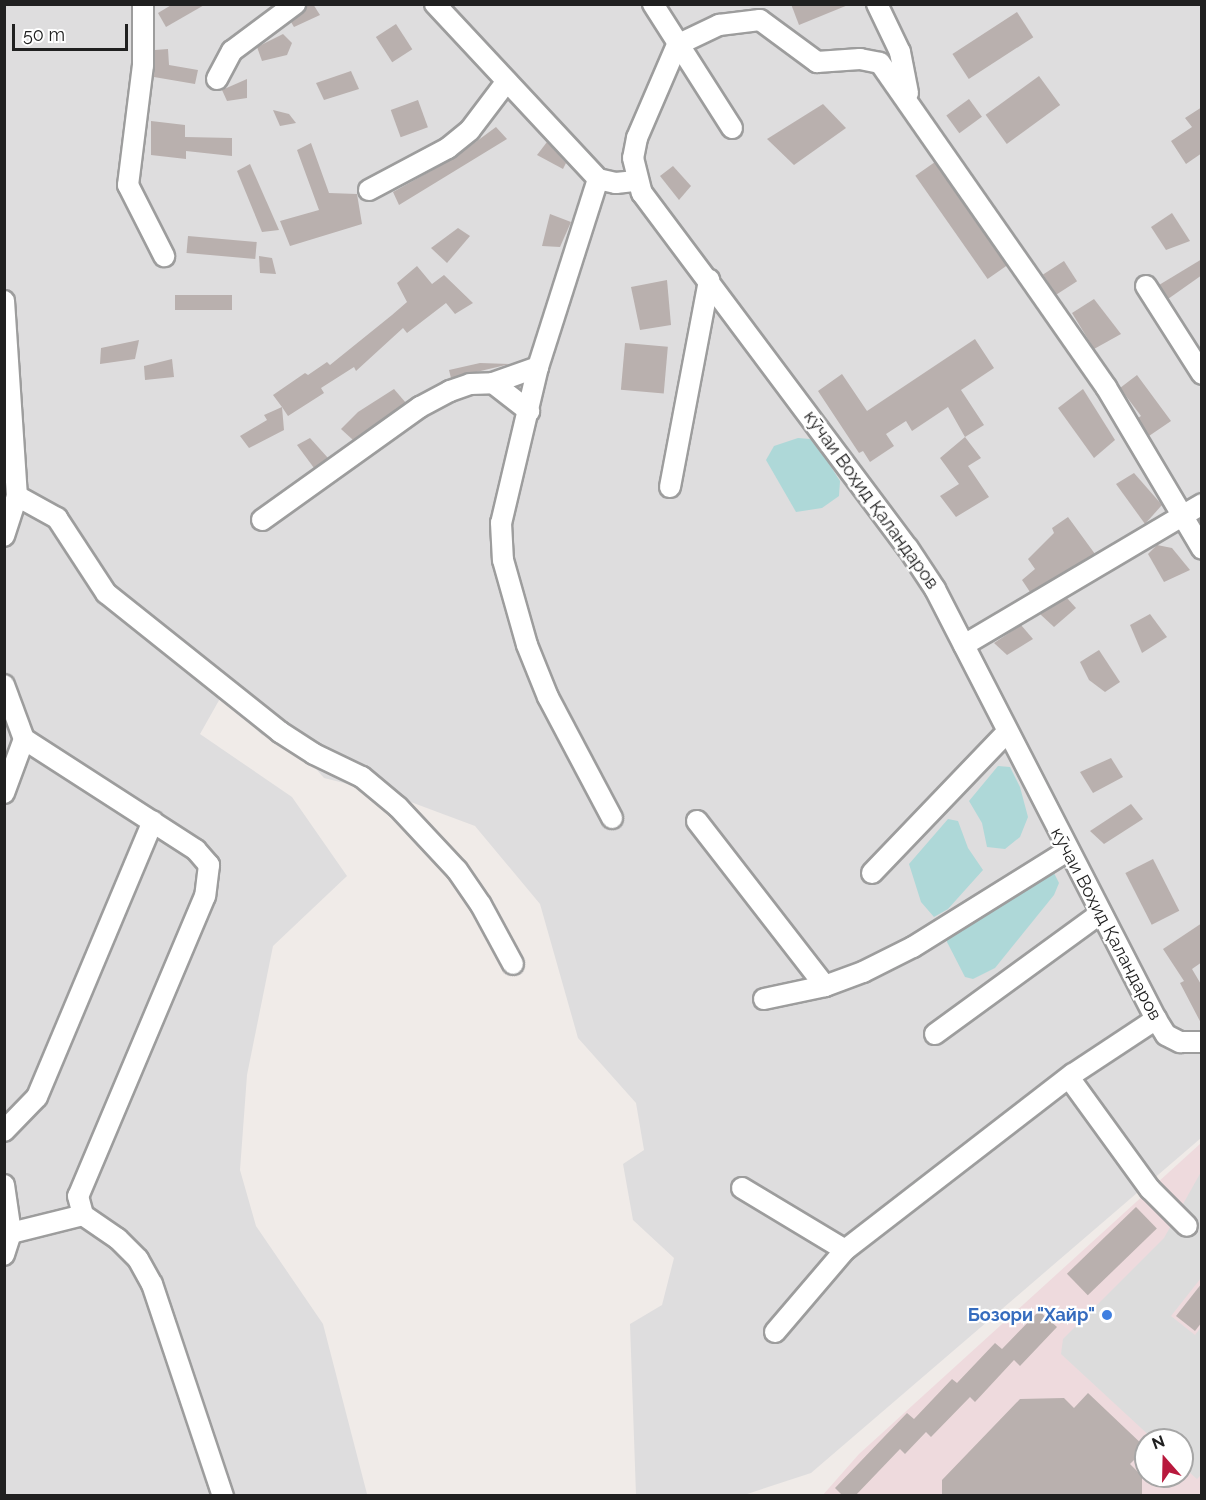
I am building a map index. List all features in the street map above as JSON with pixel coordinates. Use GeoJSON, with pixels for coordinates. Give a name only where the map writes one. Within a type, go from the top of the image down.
{"type":"FeatureCollection","features":[{"type":"Feature","properties":{"kind":"street"},"geometry":{"type":"LineString","coordinates":[[143,4],[143,65],[128,185],[164,256]]}},
{"type":"Feature","properties":{"kind":"street"},"geometry":{"type":"LineString","coordinates":[[217,79],[232,51],[295,4]]}},
{"type":"Feature","properties":{"kind":"street"},"geometry":{"type":"LineString","coordinates":[[435,4],[598,179],[616,183],[636,181]]}},
{"type":"Feature","properties":{"kind":"street"},"geometry":{"type":"LineString","coordinates":[[653,4],[732,128]]}},
{"type":"Feature","properties":{"kind":"street"},"geometry":{"type":"LineString","coordinates":[[877,4],[900,52],[910,102]]}},
{"type":"Feature","properties":{"kind":"street"},"geometry":{"type":"LineString","coordinates":[[677,45],[719,25],[760,20],[817,62],[860,59],[880,63],[910,102],[1106,387],[1202,549]]}},
{"type":"Feature","properties":{"kind":"street","name":"кӯчаи Воҳид Қаландаров"},"geometry":{"type":"LineString","coordinates":[[677,45],[637,138],[633,158],[636,181],[652,210],[709,280],[908,548],[964,645],[1067,851],[1166,1035],[1180,1042],[1202,1042]]}},
{"type":"Feature","properties":{"kind":"street"},"geometry":{"type":"LineString","coordinates":[[369,190],[448,148],[470,130],[507,81]]}},
{"type":"Feature","properties":{"kind":"street"},"geometry":{"type":"LineString","coordinates":[[598,179],[538,368],[501,523],[503,560],[527,645],[548,697],[612,818]]}},
{"type":"Feature","properties":{"kind":"street"},"geometry":{"type":"LineString","coordinates":[[670,487],[709,280]]}},
{"type":"Feature","properties":{"kind":"street"},"geometry":{"type":"LineString","coordinates":[[1146,286],[1202,374]]}},
{"type":"Feature","properties":{"kind":"street"},"geometry":{"type":"LineString","coordinates":[[4,301],[17,496],[4,536]]}},
{"type":"Feature","properties":{"kind":"street"},"geometry":{"type":"LineString","coordinates":[[262,520],[420,407],[470,384],[493,383],[538,368]]}},
{"type":"Feature","properties":{"kind":"street"},"geometry":{"type":"LineString","coordinates":[[493,383],[529,411]]}},
{"type":"Feature","properties":{"kind":"street"},"geometry":{"type":"LineString","coordinates":[[17,496],[57,518],[106,592],[280,732],[314,754],[362,777],[398,807],[457,870],[481,905],[513,964]]}},
{"type":"Feature","properties":{"kind":"street"},"geometry":{"type":"LineString","coordinates":[[964,645],[1202,504]]}},
{"type":"Feature","properties":{"kind":"street"},"geometry":{"type":"LineString","coordinates":[[4,685],[24,739],[196,850],[209,865],[210,880],[83,1176],[78,1196],[82,1215],[118,1239],[138,1259],[153,1284],[223,1496]]}},
{"type":"Feature","properties":{"kind":"street"},"geometry":{"type":"LineString","coordinates":[[872,873],[1007,732]]}},
{"type":"Feature","properties":{"kind":"street"},"geometry":{"type":"LineString","coordinates":[[4,793],[24,739]]}},
{"type":"Feature","properties":{"kind":"street"},"geometry":{"type":"LineString","coordinates":[[4,1131],[25,1114],[37,1097],[153,821]]}},
{"type":"Feature","properties":{"kind":"street"},"geometry":{"type":"LineString","coordinates":[[697,821],[825,986]]}},
{"type":"Feature","properties":{"kind":"street"},"geometry":{"type":"LineString","coordinates":[[764,999],[825,986],[913,947],[1067,851]]}},
{"type":"Feature","properties":{"kind":"street"},"geometry":{"type":"LineString","coordinates":[[935,1034],[1101,913]]}},
{"type":"Feature","properties":{"kind":"street"},"geometry":{"type":"LineString","coordinates":[[775,1332],[846,1250],[946,1169],[1156,1019]]}},
{"type":"Feature","properties":{"kind":"street"},"geometry":{"type":"LineString","coordinates":[[1070,1079],[1150,1189],[1187,1226]]}},
{"type":"Feature","properties":{"kind":"street"},"geometry":{"type":"LineString","coordinates":[[4,1185],[11,1233],[4,1255]]}},
{"type":"Feature","properties":{"kind":"street"},"geometry":{"type":"LineString","coordinates":[[742,1188],[846,1250]]}},
{"type":"Feature","properties":{"kind":"street"},"geometry":{"type":"LineString","coordinates":[[11,1233],[82,1215]]}},
{"type":"Feature","properties":{"kind":"shaded area"},"geometry":{"type":"Polygon","coordinates":[[[5,5],[1201,5],[1201,1138],[811,1473],[744,1495],[636,1495],[630,1324],[662,1305],[674,1258],[633,1220],[623,1164],[644,1150],[636,1103],[578,1038],[540,904],[475,826],[392,795],[324,778],[292,741],[262,735],[222,695],[200,734],[292,797],[347,876],[273,946],[247,1075],[240,1170],[256,1226],[323,1324],[367,1494],[5,1496],[5,5]]]}},
{"type":"Feature","properties":{"kind":"shaded area","name":"Бозори \"Хайр\""},"geometry":{"type":"Polygon","coordinates":[[[1201,1143],[1201,1495],[822,1496],[859,1454],[1201,1143]]]}},
{"type":"Feature","properties":{"kind":"shaded area"},"geometry":{"type":"Polygon","coordinates":[[[1201,1172],[1201,1278],[1171,1316],[1195,1335],[1201,1327],[1201,1475],[1197,1479],[1194,1476],[1194,1428],[1141,1428],[1061,1354],[1063,1339],[1164,1238],[1201,1172]]]}},
{"type":"Feature","properties":{"kind":"water"},"geometry":{"type":"Polygon","coordinates":[[[798,438],[810,439],[840,481],[839,496],[822,508],[796,512],[766,460],[774,446],[798,438]]]}},
{"type":"Feature","properties":{"kind":"water"},"geometry":{"type":"Polygon","coordinates":[[[998,766],[1010,767],[1020,787],[1028,817],[1020,837],[1005,849],[987,847],[982,823],[969,801],[998,766]]]}},
{"type":"Feature","properties":{"kind":"water"},"geometry":{"type":"Polygon","coordinates":[[[948,819],[958,821],[968,848],[983,870],[948,909],[934,917],[921,902],[909,864],[948,819]]]}},
{"type":"Feature","properties":{"kind":"water"},"geometry":{"type":"Polygon","coordinates":[[[1046,870],[1054,873],[1059,883],[1054,895],[995,968],[973,979],[965,977],[947,942],[948,930],[1046,870]]]}},
{"type":"Feature","properties":{"kind":"building"},"geometry":{"type":"Polygon","coordinates":[[[173,4],[206,4],[166,27],[158,13],[173,4]]]}},
{"type":"Feature","properties":{"kind":"building"},"geometry":{"type":"Polygon","coordinates":[[[307,4],[313,4],[320,15],[294,27],[291,22],[307,4]]]}},
{"type":"Feature","properties":{"kind":"building"},"geometry":{"type":"Polygon","coordinates":[[[791,4],[848,4],[848,5],[799,25],[791,4]]]}},
{"type":"Feature","properties":{"kind":"building"},"geometry":{"type":"Polygon","coordinates":[[[1017,12],[1033,37],[969,79],[952,54],[1017,12]]]}},
{"type":"Feature","properties":{"kind":"building"},"geometry":{"type":"Polygon","coordinates":[[[396,24],[412,49],[392,62],[376,37],[396,24]]]}},
{"type":"Feature","properties":{"kind":"building"},"geometry":{"type":"Polygon","coordinates":[[[283,34],[292,43],[287,55],[262,61],[257,47],[283,34]]]}},
{"type":"Feature","properties":{"kind":"building"},"geometry":{"type":"Polygon","coordinates":[[[168,49],[169,65],[198,70],[195,84],[154,77],[155,50],[168,49]]]}},
{"type":"Feature","properties":{"kind":"building"},"geometry":{"type":"Polygon","coordinates":[[[351,71],[359,89],[324,100],[316,83],[351,71]]]}},
{"type":"Feature","properties":{"kind":"building"},"geometry":{"type":"Polygon","coordinates":[[[1039,76],[1060,105],[1007,144],[986,115],[1039,76]]]}},
{"type":"Feature","properties":{"kind":"building"},"geometry":{"type":"Polygon","coordinates":[[[247,79],[247,98],[227,101],[222,90],[247,79]]]}},
{"type":"Feature","properties":{"kind":"building"},"geometry":{"type":"Polygon","coordinates":[[[969,99],[982,117],[959,133],[946,115],[969,99]]]}},
{"type":"Feature","properties":{"kind":"building"},"geometry":{"type":"Polygon","coordinates":[[[418,100],[428,127],[401,137],[391,110],[418,100]]]}},
{"type":"Feature","properties":{"kind":"building"},"geometry":{"type":"Polygon","coordinates":[[[823,104],[846,128],[794,165],[767,139],[823,104]]]}},
{"type":"Feature","properties":{"kind":"building"},"geometry":{"type":"Polygon","coordinates":[[[1202,107],[1202,153],[1186,164],[1171,141],[1192,127],[1185,118],[1202,107]]]}},
{"type":"Feature","properties":{"kind":"building"},"geometry":{"type":"Polygon","coordinates":[[[273,110],[289,114],[296,123],[280,126],[273,110]]]}},
{"type":"Feature","properties":{"kind":"building"},"geometry":{"type":"Polygon","coordinates":[[[151,121],[185,125],[185,137],[232,138],[232,156],[186,151],[186,159],[151,155],[151,121]]]}},
{"type":"Feature","properties":{"kind":"building"},"geometry":{"type":"Polygon","coordinates":[[[496,127],[507,139],[399,205],[393,192],[454,158],[496,127]]]}},
{"type":"Feature","properties":{"kind":"building"},"geometry":{"type":"Polygon","coordinates":[[[547,142],[566,163],[563,169],[537,155],[547,142]]]}},
{"type":"Feature","properties":{"kind":"building"},"geometry":{"type":"Polygon","coordinates":[[[311,143],[329,193],[357,194],[362,224],[290,246],[280,221],[319,210],[297,150],[311,143]]]}},
{"type":"Feature","properties":{"kind":"building"},"geometry":{"type":"Polygon","coordinates":[[[935,162],[1007,265],[988,279],[915,176],[935,162]]]}},
{"type":"Feature","properties":{"kind":"building"},"geometry":{"type":"Polygon","coordinates":[[[250,164],[279,230],[262,232],[237,171],[250,164]]]}},
{"type":"Feature","properties":{"kind":"building"},"geometry":{"type":"Polygon","coordinates":[[[673,166],[691,186],[679,200],[660,176],[673,166]]]}},
{"type":"Feature","properties":{"kind":"building"},"geometry":{"type":"Polygon","coordinates":[[[1172,213],[1190,241],[1166,250],[1151,227],[1172,213]]]}},
{"type":"Feature","properties":{"kind":"building"},"geometry":{"type":"Polygon","coordinates":[[[550,214],[571,222],[560,247],[542,246],[550,214]]]}},
{"type":"Feature","properties":{"kind":"building"},"geometry":{"type":"Polygon","coordinates":[[[458,228],[470,236],[447,263],[431,248],[458,228]]]}},
{"type":"Feature","properties":{"kind":"building"},"geometry":{"type":"Polygon","coordinates":[[[188,236],[257,242],[255,259],[187,253],[188,236]]]}},
{"type":"Feature","properties":{"kind":"building"},"geometry":{"type":"Polygon","coordinates":[[[259,256],[272,258],[276,274],[260,273],[259,256]]]}},
{"type":"Feature","properties":{"kind":"building"},"geometry":{"type":"Polygon","coordinates":[[[1202,259],[1202,275],[1168,299],[1159,285],[1202,259]]]}},
{"type":"Feature","properties":{"kind":"building"},"geometry":{"type":"Polygon","coordinates":[[[1064,261],[1077,281],[1056,295],[1043,275],[1064,261]]]}},
{"type":"Feature","properties":{"kind":"building"},"geometry":{"type":"Polygon","coordinates":[[[417,266],[432,284],[444,275],[473,303],[455,314],[446,303],[407,333],[403,328],[356,371],[354,367],[321,388],[324,393],[288,416],[273,395],[305,373],[308,375],[327,362],[330,365],[407,302],[397,283],[417,266]]]}},
{"type":"Feature","properties":{"kind":"building"},"geometry":{"type":"Polygon","coordinates":[[[667,280],[671,325],[640,330],[631,287],[667,280]]]}},
{"type":"Feature","properties":{"kind":"building"},"geometry":{"type":"Polygon","coordinates":[[[175,295],[232,295],[232,310],[175,310],[175,295]]]}},
{"type":"Feature","properties":{"kind":"building"},"geometry":{"type":"Polygon","coordinates":[[[1094,299],[1121,334],[1094,349],[1072,313],[1094,299]]]}},
{"type":"Feature","properties":{"kind":"building"},"geometry":{"type":"Polygon","coordinates":[[[975,339],[994,368],[961,390],[984,425],[965,437],[948,407],[912,431],[906,421],[886,434],[894,446],[870,462],[863,451],[859,453],[818,391],[842,374],[867,411],[975,339]]]}},
{"type":"Feature","properties":{"kind":"building"},"geometry":{"type":"Polygon","coordinates":[[[139,340],[135,359],[100,364],[101,348],[139,340]]]}},
{"type":"Feature","properties":{"kind":"building"},"geometry":{"type":"Polygon","coordinates":[[[625,343],[668,347],[664,394],[621,390],[625,343]]]}},
{"type":"Feature","properties":{"kind":"building"},"geometry":{"type":"Polygon","coordinates":[[[172,359],[174,377],[145,380],[144,366],[172,359]]]}},
{"type":"Feature","properties":{"kind":"building"},"geometry":{"type":"Polygon","coordinates":[[[480,363],[510,364],[451,378],[449,370],[480,363]]]}},
{"type":"Feature","properties":{"kind":"building"},"geometry":{"type":"Polygon","coordinates":[[[1137,375],[1171,421],[1149,436],[1138,418],[1141,416],[1120,388],[1137,375]]]}},
{"type":"Feature","properties":{"kind":"building"},"geometry":{"type":"Polygon","coordinates":[[[394,389],[406,403],[353,440],[341,429],[358,412],[394,389]]]}},
{"type":"Feature","properties":{"kind":"building"},"geometry":{"type":"Polygon","coordinates":[[[1083,389],[1115,440],[1094,458],[1058,408],[1083,389]]]}},
{"type":"Feature","properties":{"kind":"building"},"geometry":{"type":"Polygon","coordinates":[[[282,407],[284,430],[249,448],[240,436],[267,420],[264,415],[282,407]]]}},
{"type":"Feature","properties":{"kind":"building"},"geometry":{"type":"Polygon","coordinates":[[[965,437],[981,458],[968,466],[989,497],[956,517],[940,496],[959,484],[940,458],[965,437]]]}},
{"type":"Feature","properties":{"kind":"building"},"geometry":{"type":"Polygon","coordinates":[[[310,438],[328,458],[314,468],[297,445],[310,438]]]}},
{"type":"Feature","properties":{"kind":"building"},"geometry":{"type":"Polygon","coordinates":[[[1134,473],[1162,505],[1145,524],[1116,484],[1134,473]]]}},
{"type":"Feature","properties":{"kind":"building"},"geometry":{"type":"Polygon","coordinates":[[[1068,517],[1095,554],[1030,592],[1022,580],[1035,569],[1028,559],[1054,533],[1052,528],[1068,517]]]}},
{"type":"Feature","properties":{"kind":"building"},"geometry":{"type":"Polygon","coordinates":[[[1157,545],[1172,548],[1190,570],[1164,582],[1148,554],[1157,545]]]}},
{"type":"Feature","properties":{"kind":"building"},"geometry":{"type":"Polygon","coordinates":[[[1067,598],[1076,608],[1054,627],[1040,614],[1067,598]]]}},
{"type":"Feature","properties":{"kind":"building"},"geometry":{"type":"Polygon","coordinates":[[[1150,614],[1167,637],[1142,653],[1130,625],[1150,614]]]}},
{"type":"Feature","properties":{"kind":"building"},"geometry":{"type":"Polygon","coordinates":[[[1021,625],[1033,639],[1007,655],[994,643],[1021,625]]]}},
{"type":"Feature","properties":{"kind":"building"},"geometry":{"type":"Polygon","coordinates":[[[1099,650],[1120,682],[1105,692],[1089,680],[1080,662],[1099,650]]]}},
{"type":"Feature","properties":{"kind":"building"},"geometry":{"type":"Polygon","coordinates":[[[1111,758],[1123,777],[1093,793],[1080,772],[1111,758]]]}},
{"type":"Feature","properties":{"kind":"building"},"geometry":{"type":"Polygon","coordinates":[[[1131,804],[1143,819],[1104,844],[1090,831],[1131,804]]]}},
{"type":"Feature","properties":{"kind":"building"},"geometry":{"type":"Polygon","coordinates":[[[1153,859],[1179,911],[1152,925],[1125,873],[1153,859]]]}},
{"type":"Feature","properties":{"kind":"building"},"geometry":{"type":"Polygon","coordinates":[[[1202,923],[1202,962],[1192,969],[1202,986],[1202,1025],[1180,983],[1184,981],[1163,949],[1202,923]]]}},
{"type":"Feature","properties":{"kind":"building"},"geometry":{"type":"Polygon","coordinates":[[[1136,1207],[1157,1229],[1088,1295],[1067,1274],[1136,1207]]]}},
{"type":"Feature","properties":{"kind":"building"},"geometry":{"type":"Polygon","coordinates":[[[1202,1283],[1202,1322],[1195,1331],[1176,1316],[1202,1283]]]}},
{"type":"Feature","properties":{"kind":"building"},"geometry":{"type":"Polygon","coordinates":[[[1039,1311],[1057,1327],[1020,1366],[1014,1360],[975,1402],[970,1397],[931,1437],[926,1432],[905,1454],[900,1449],[855,1496],[843,1496],[835,1488],[907,1413],[914,1419],[952,1379],[957,1383],[995,1343],[1002,1349],[1039,1311]]]}},
{"type":"Feature","properties":{"kind":"building"},"geometry":{"type":"Polygon","coordinates":[[[1088,1393],[1134,1437],[1134,1460],[1130,1464],[1134,1468],[1134,1488],[1142,1488],[1142,1496],[942,1496],[942,1480],[1020,1399],[1064,1398],[1074,1408],[1088,1393]]]}},
{"type":"Feature","properties":{"kind":"place","name":"Бозори \"Хайр\""},"geometry":{"type":"Point","coordinates":[1107,1315]}}]}
